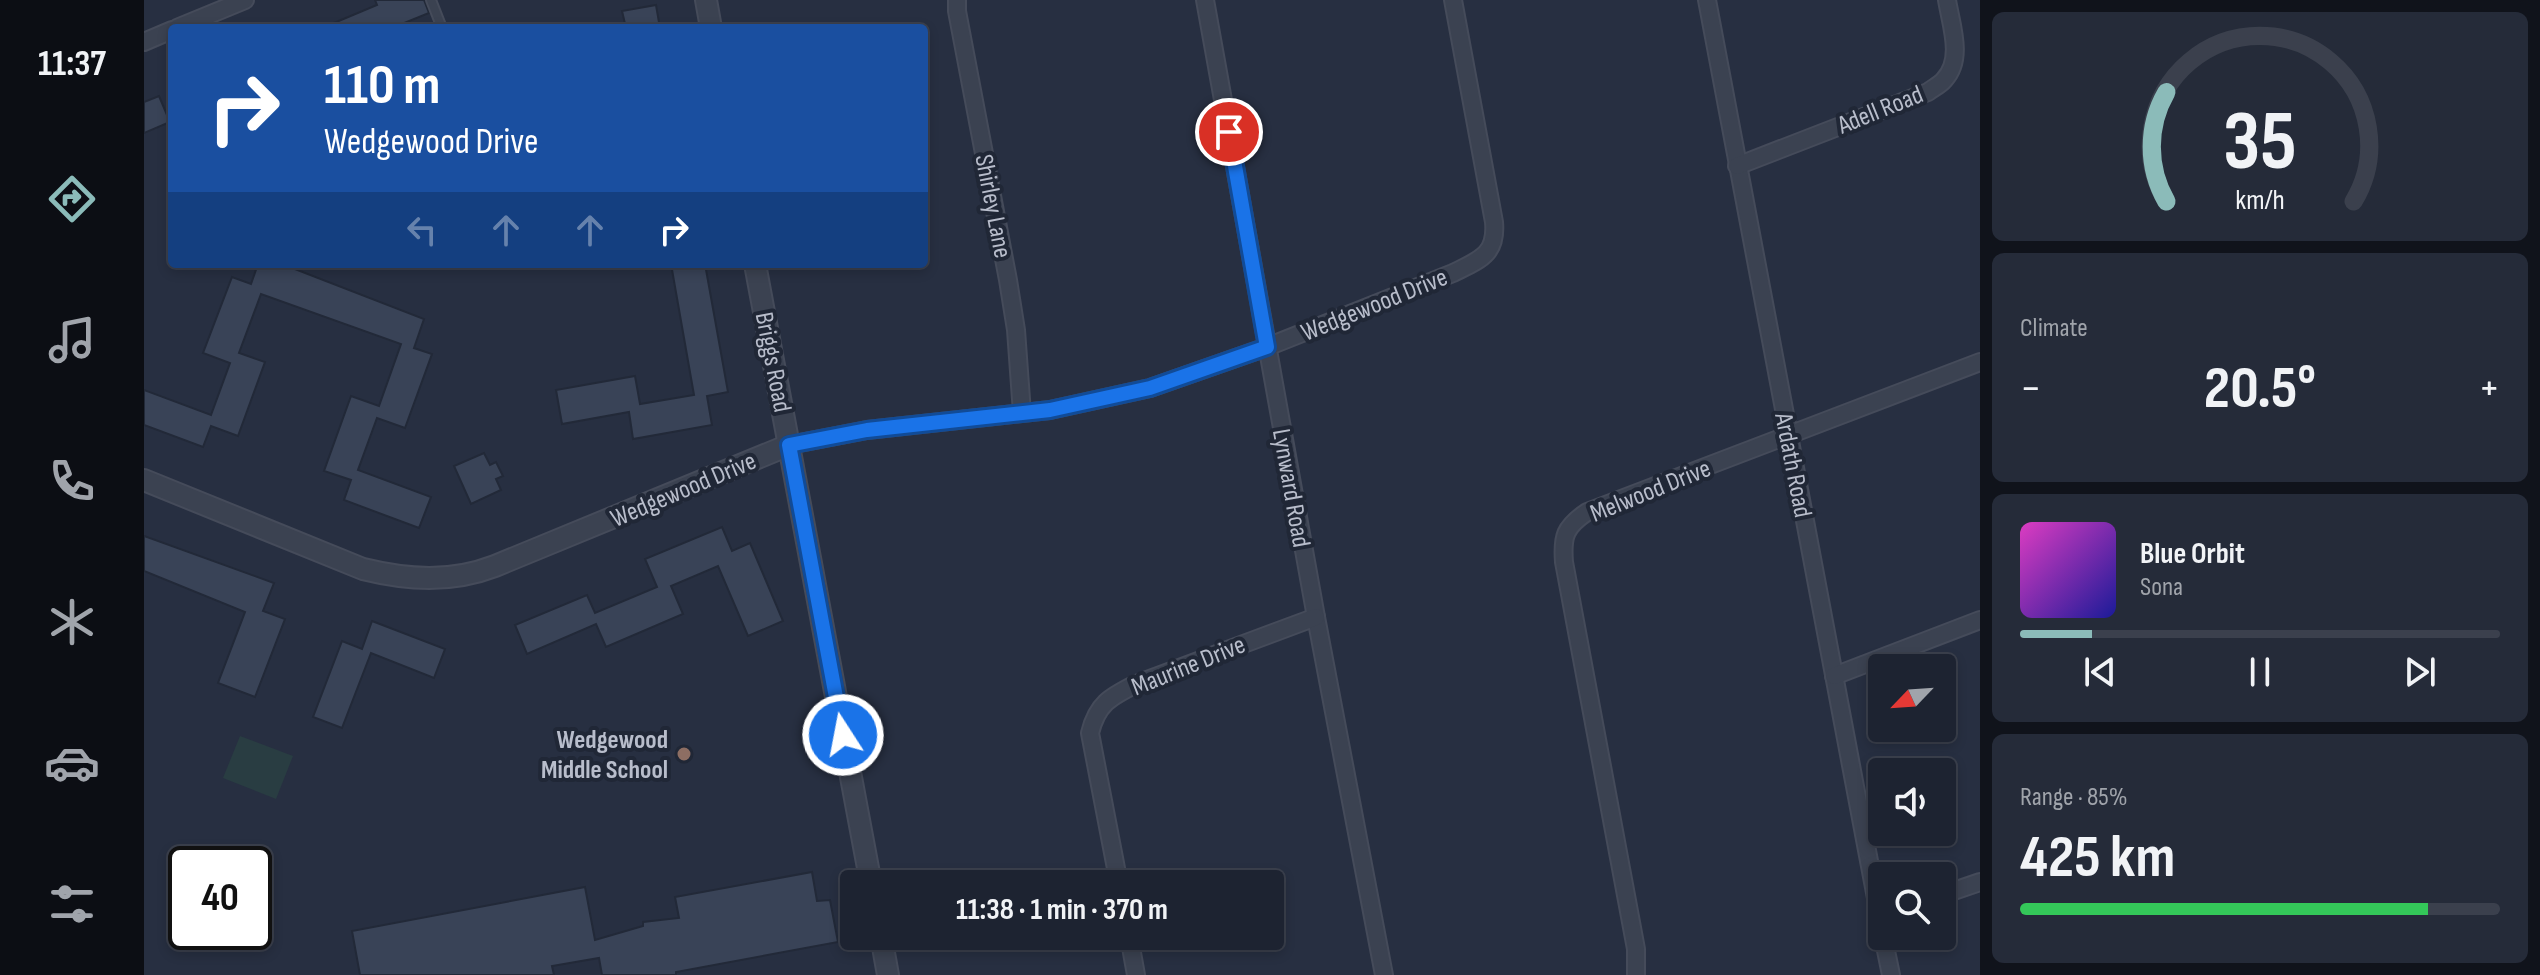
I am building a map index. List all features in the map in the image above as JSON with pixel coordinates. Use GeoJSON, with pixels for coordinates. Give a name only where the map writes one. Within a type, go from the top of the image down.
{"type":"FeatureCollection","features":[{"type":"Feature","properties":{"kind":"street"},"geometry":{"type":"LineString","coordinates":[[187,24],[245,0]]}},
{"type":"Feature","properties":{"kind":"street"},"geometry":{"type":"LineString","coordinates":[[706,0],[710,24]]}},
{"type":"Feature","properties":{"kind":"street","name":"Shirley Lane"},"geometry":{"type":"LineString","coordinates":[[957,0],[1016,330],[1022,413]]}},
{"type":"Feature","properties":{"kind":"street","name":"Lynward Road"},"geometry":{"type":"LineString","coordinates":[[1205,0],[1384,975]]}},
{"type":"Feature","properties":{"kind":"street","name":"Wedgewood Drive"},"geometry":{"type":"LineString","coordinates":[[144,480],[363,569],[402,577],[446,578],[495,566],[789,445],[867,430],[1050,410],[1150,388],[1267,347],[1453,273],[1482,259],[1491,248],[1495,236],[1494,222],[1453,0]]}},
{"type":"Feature","properties":{"kind":"street","name":"Ardath Road"},"geometry":{"type":"LineString","coordinates":[[1707,0],[1870,862]]}},
{"type":"Feature","properties":{"kind":"street","name":"Adell Road"},"geometry":{"type":"LineString","coordinates":[[1737,166],[1928,92],[1944,80],[1954,63],[1955,43],[1947,0]]}},
{"type":"Feature","properties":{"kind":"street"},"geometry":{"type":"LineString","coordinates":[[144,42],[168,32]]}},
{"type":"Feature","properties":{"kind":"street","name":"Briggs Road"},"geometry":{"type":"LineString","coordinates":[[756,268],[868,870]]}},
{"type":"Feature","properties":{"kind":"street","name":"Melwood Drive"},"geometry":{"type":"LineString","coordinates":[[1636,975],[1636,949],[1564,562],[1563,542],[1571,524],[1587,512],[1980,362]]}},
{"type":"Feature","properties":{"kind":"street","name":"Maurine Drive"},"geometry":{"type":"LineString","coordinates":[[1116,870],[1090,733],[1094,714],[1113,696],[1136,684],[1316,617]]}},
{"type":"Feature","properties":{"kind":"street"},"geometry":{"type":"LineString","coordinates":[[1834,676],[1980,620]]}},
{"type":"Feature","properties":{"kind":"street"},"geometry":{"type":"LineString","coordinates":[[1956,890],[1980,882]]}},
{"type":"Feature","properties":{"kind":"street"},"geometry":{"type":"LineString","coordinates":[[884,950],[888,975]]}},
{"type":"Feature","properties":{"kind":"street"},"geometry":{"type":"LineString","coordinates":[[1132,950],[1136,975]]}},
{"type":"Feature","properties":{"kind":"street","name":"Ardath Road"},"geometry":{"type":"LineString","coordinates":[[1886,950],[1891,975]]}},
{"type":"Feature","properties":{"kind":"lane"},"geometry":{"type":"LineString","coordinates":[[431,0],[440,24]]}},
{"type":"Feature","properties":{"kind":"green space"},"geometry":{"type":"Polygon","coordinates":[[[240,736],[293,756],[276,799],[223,778],[240,736]]]}},
{"type":"Feature","properties":{"kind":"building"},"geometry":{"type":"Polygon","coordinates":[[[375,0],[424,0],[429,13],[402,24],[332,24],[377,5],[375,0]]]}},
{"type":"Feature","properties":{"kind":"building"},"geometry":{"type":"Polygon","coordinates":[[[656,5],[659,24],[625,24],[622,11],[656,5]]]}},
{"type":"Feature","properties":{"kind":"building"},"geometry":{"type":"Polygon","coordinates":[[[159,96],[168,123],[144,133],[144,102],[159,96]]]}},
{"type":"Feature","properties":{"kind":"building"},"geometry":{"type":"Polygon","coordinates":[[[257,268],[292,268],[424,319],[414,348],[432,354],[405,428],[377,418],[358,470],[431,497],[419,528],[344,500],[351,480],[324,471],[351,396],[379,406],[401,344],[261,294],[239,353],[265,362],[238,436],[211,426],[203,447],[144,425],[144,390],[211,415],[230,363],[203,353],[232,277],[251,284],[257,268]]]}},
{"type":"Feature","properties":{"kind":"building"},"geometry":{"type":"Polygon","coordinates":[[[672,268],[706,268],[728,392],[707,396],[712,425],[633,439],[629,412],[562,424],[556,390],[635,376],[640,404],[694,395],[672,268]]]}},
{"type":"Feature","properties":{"kind":"building"},"geometry":{"type":"Polygon","coordinates":[[[484,453],[490,465],[496,462],[503,476],[496,479],[501,490],[471,504],[454,466],[484,453]]]}},
{"type":"Feature","properties":{"kind":"building"},"geometry":{"type":"Polygon","coordinates":[[[722,527],[732,551],[750,543],[783,621],[748,636],[718,566],[671,586],[683,614],[606,647],[596,624],[527,654],[515,625],[587,595],[595,613],[657,587],[645,559],[722,527]]]}},
{"type":"Feature","properties":{"kind":"building"},"geometry":{"type":"Polygon","coordinates":[[[144,536],[274,583],[263,611],[285,619],[255,697],[218,683],[245,612],[144,571],[144,536]]]}},
{"type":"Feature","properties":{"kind":"building"},"geometry":{"type":"Polygon","coordinates":[[[372,621],[445,649],[434,678],[371,653],[342,728],[313,717],[342,641],[362,649],[372,621]]]}},
{"type":"Feature","properties":{"kind":"building"},"geometry":{"type":"Polygon","coordinates":[[[812,872],[817,901],[830,900],[838,942],[676,972],[676,975],[602,975],[599,958],[552,966],[554,975],[360,975],[352,931],[585,887],[595,940],[643,926],[643,922],[679,918],[675,897],[812,872]]]}},
{"type":"Feature","properties":{"kind":"place","name":"Wedgewood Middle School"},"geometry":{"type":"Point","coordinates":[684,754]}},
{"type":"Feature","properties":{"kind":"route"},"geometry":{"type":"LineString","coordinates":[[843,735],[789,445],[867,430],[1050,410],[1150,388],[1267,347],[1229,132]]}}]}
